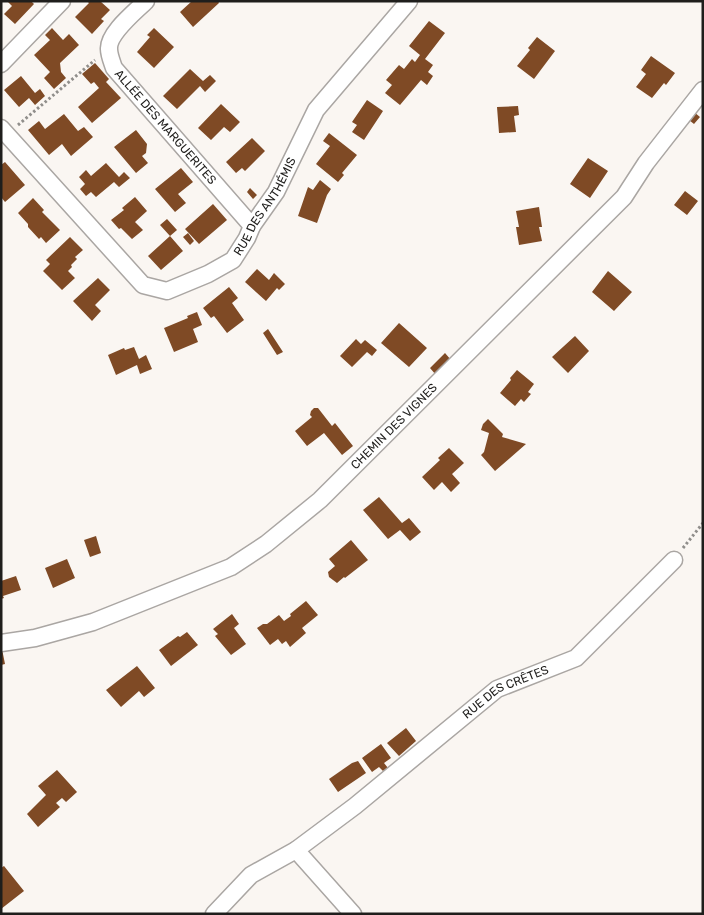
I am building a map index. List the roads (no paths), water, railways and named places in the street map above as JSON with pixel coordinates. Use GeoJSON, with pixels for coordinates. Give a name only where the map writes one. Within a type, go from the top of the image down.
{"type":"FeatureCollection","features":[{"type":"Feature","properties":{"kind":"street"},"geometry":{"type":"LineString","coordinates":[[1,64],[62,1]]}},
{"type":"Feature","properties":{"kind":"street","name":"ALLÉE DES MARGUERITES"},"geometry":{"type":"LineString","coordinates":[[146,1],[114,34],[109,43],[108,50],[114,68],[252,226]]}},
{"type":"Feature","properties":{"kind":"street","name":"RUE DES ANTHÉMIS"},"geometry":{"type":"LineString","coordinates":[[4,131],[143,286],[167,291],[208,274],[232,260],[247,238],[252,226],[276,192],[316,110],[409,1]]}},
{"type":"Feature","properties":{"kind":"street","name":"CHEMIN DES VIGNES"},"geometry":{"type":"LineString","coordinates":[[1,643],[35,638],[93,622],[231,567],[266,544],[320,500],[624,198],[646,163],[703,90]]}},
{"type":"Feature","properties":{"kind":"street","name":"RUE DES CRÊTES"},"geometry":{"type":"LineString","coordinates":[[214,914],[251,875],[296,850],[355,806],[496,689],[576,658],[674,560]]}},
{"type":"Feature","properties":{"kind":"street"},"geometry":{"type":"LineString","coordinates":[[296,850],[353,914]]}}]}
